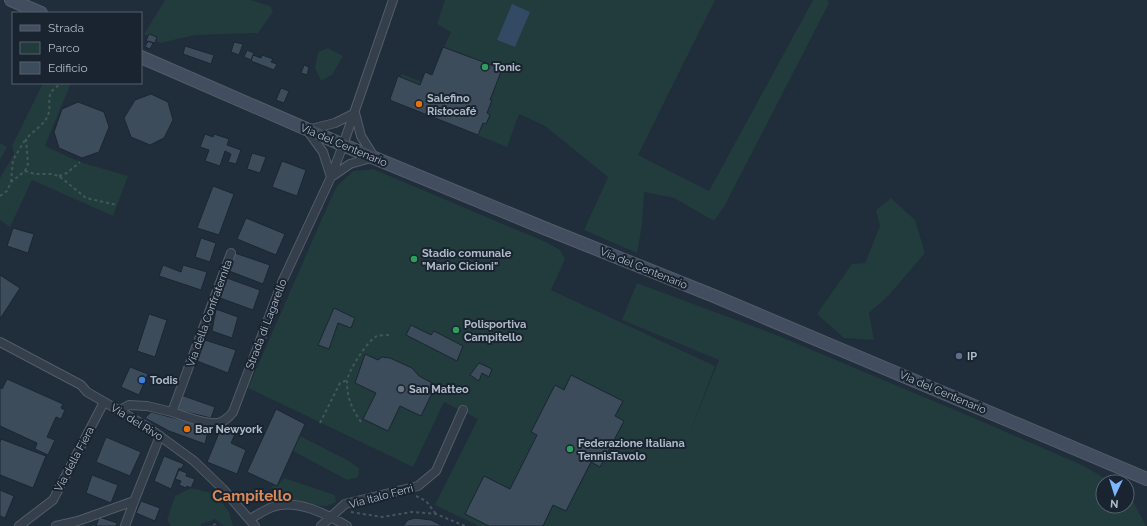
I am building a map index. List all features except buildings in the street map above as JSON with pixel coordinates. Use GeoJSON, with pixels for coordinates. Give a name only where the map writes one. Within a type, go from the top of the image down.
{"type":"FeatureCollection","features":[{"type":"Feature","properties":{"kind":"street"},"geometry":{"type":"LineString","coordinates":[[11,0],[39,12]]}},
{"type":"Feature","properties":{"kind":"street","name":"Strada di Lagarello"},"geometry":{"type":"LineString","coordinates":[[172,412],[211,424],[220,423],[228,418],[233,412],[283,280],[331,177],[355,113],[393,0]]}},
{"type":"Feature","properties":{"kind":"street","name":"Via del Centenario"},"geometry":{"type":"LineString","coordinates":[[142,57],[307,130],[544,228],[714,296],[1147,479]]}},
{"type":"Feature","properties":{"kind":"street"},"geometry":{"type":"LineString","coordinates":[[355,113],[362,136],[374,157],[350,164],[331,177],[323,152],[307,130],[335,123],[355,113]]}},
{"type":"Feature","properties":{"kind":"street","name":"Via della Confraternita"},"geometry":{"type":"LineString","coordinates":[[172,412],[231,253]]}},
{"type":"Feature","properties":{"kind":"street","name":"Via del Rivo"},"geometry":{"type":"LineString","coordinates":[[0,342],[80,385],[87,392],[120,410],[160,436],[194,461],[223,489],[255,526]]}},
{"type":"Feature","properties":{"kind":"street","name":"Via della Fiera"},"geometry":{"type":"LineString","coordinates":[[19,526],[53,500],[104,402]]}},
{"type":"Feature","properties":{"kind":"street"},"geometry":{"type":"LineString","coordinates":[[120,410],[128,405],[147,406],[172,412]]}},
{"type":"Feature","properties":{"kind":"street","name":"Via Italo Ferri"},"geometry":{"type":"LineString","coordinates":[[321,526],[345,504],[418,486],[436,471],[463,410]]}},
{"type":"Feature","properties":{"kind":"street"},"geometry":{"type":"LineString","coordinates":[[125,526],[160,436]]}},
{"type":"Feature","properties":{"kind":"street"},"geometry":{"type":"LineString","coordinates":[[56,526],[78,521],[134,501]]}},
{"type":"Feature","properties":{"kind":"street"},"geometry":{"type":"LineString","coordinates":[[250,519],[273,507],[292,504],[330,517],[347,526]]}},
{"type":"Feature","properties":{"kind":"path"},"geometry":{"type":"LineString","coordinates":[[0,196],[7,191],[11,182],[13,160],[26,139],[43,123],[48,116],[50,106],[48,98],[50,93],[62,84]]}},
{"type":"Feature","properties":{"kind":"path"},"geometry":{"type":"LineString","coordinates":[[11,182],[25,171],[28,164],[26,139]]}},
{"type":"Feature","properties":{"kind":"path"},"geometry":{"type":"LineString","coordinates":[[59,176],[67,173],[80,162]]}},
{"type":"Feature","properties":{"kind":"path"},"geometry":{"type":"LineString","coordinates":[[25,171],[35,174],[51,174],[59,176],[86,198],[117,205]]}},
{"type":"Feature","properties":{"kind":"path"},"geometry":{"type":"LineString","coordinates":[[361,422],[352,409],[347,380],[354,364],[376,336],[389,335]]}},
{"type":"Feature","properties":{"kind":"path"},"geometry":{"type":"LineString","coordinates":[[320,423],[340,383],[347,380]]}},
{"type":"Feature","properties":{"kind":"path"},"geometry":{"type":"LineString","coordinates":[[401,490],[410,492],[426,501],[436,514]]}},
{"type":"Feature","properties":{"kind":"path"},"geometry":{"type":"LineString","coordinates":[[338,510],[382,517],[412,512],[436,514],[465,526]]}},
{"type":"Feature","properties":{"kind":"green space"},"geometry":{"type":"Polygon","coordinates":[[[165,0],[251,0],[270,6],[273,12],[258,33],[195,35],[160,43],[144,34],[165,0]]]}},
{"type":"Feature","properties":{"kind":"green space"},"geometry":{"type":"Polygon","coordinates":[[[445,0],[715,0],[638,155],[709,191],[813,0],[827,0],[829,3],[725,205],[714,221],[674,198],[644,192],[642,225],[637,253],[584,230],[608,177],[545,126],[519,114],[507,147],[390,100],[402,74],[427,84],[451,32],[437,24],[445,0]]]}},
{"type":"Feature","properties":{"kind":"green space"},"geometry":{"type":"Polygon","coordinates":[[[328,48],[343,56],[332,75],[321,81],[315,68],[318,52],[328,48]]]}},
{"type":"Feature","properties":{"kind":"green space"},"geometry":{"type":"Polygon","coordinates":[[[43,84],[71,84],[45,146],[80,162],[128,176],[113,216],[32,180],[10,227],[0,220],[0,178],[14,154],[12,146],[43,84]]]}},
{"type":"Feature","properties":{"kind":"green space"},"geometry":{"type":"Polygon","coordinates":[[[0,143],[7,147],[0,160],[0,143]]]}},
{"type":"Feature","properties":{"kind":"green space","name":"Polisportiva Campitello"},"geometry":{"type":"Polygon","coordinates":[[[373,169],[548,243],[560,250],[565,259],[551,290],[715,366],[691,429],[719,360],[622,320],[637,283],[774,334],[1084,466],[1098,474],[1095,474],[1095,514],[1135,514],[1135,505],[1146,526],[479,526],[435,505],[478,419],[444,402],[413,467],[248,388],[331,198],[337,186],[353,171],[373,169]]]}},
{"type":"Feature","properties":{"kind":"green space"},"geometry":{"type":"Polygon","coordinates":[[[891,198],[915,220],[925,253],[889,295],[869,313],[874,340],[844,338],[817,314],[852,264],[865,263],[880,226],[876,210],[891,198]]]}},
{"type":"Feature","properties":{"kind":"green space"},"geometry":{"type":"Polygon","coordinates":[[[300,436],[349,461],[359,468],[358,477],[347,480],[293,451],[300,436]]]}},
{"type":"Feature","properties":{"kind":"green space"},"geometry":{"type":"Polygon","coordinates":[[[284,478],[335,495],[336,502],[326,506],[310,505],[276,495],[271,486],[277,486],[284,478]]]}},
{"type":"Feature","properties":{"kind":"green space"},"geometry":{"type":"Polygon","coordinates":[[[191,488],[216,494],[229,512],[233,526],[223,526],[216,519],[201,524],[201,526],[171,526],[167,520],[175,496],[191,488]]]}},
{"type":"Feature","properties":{"kind":"water"},"geometry":{"type":"Polygon","coordinates":[[[512,4],[530,12],[515,47],[497,40],[512,4]]]}},
{"type":"Feature","properties":{"kind":"place","name":"Tonic"},"geometry":{"type":"Point","coordinates":[485,67]}},
{"type":"Feature","properties":{"kind":"place","name":"Salefino Ristocafé"},"geometry":{"type":"Point","coordinates":[419,104]}},
{"type":"Feature","properties":{"kind":"place","name":"Stadio comunale \"Mario Cicioni\""},"geometry":{"type":"Point","coordinates":[414,259]}},
{"type":"Feature","properties":{"kind":"place","name":"Polisportiva Campitello"},"geometry":{"type":"Point","coordinates":[456,330]}},
{"type":"Feature","properties":{"kind":"place","name":"IP"},"geometry":{"type":"Point","coordinates":[959,356]}},
{"type":"Feature","properties":{"kind":"place","name":"Todis"},"geometry":{"type":"Point","coordinates":[142,380]}},
{"type":"Feature","properties":{"kind":"place","name":"San Matteo"},"geometry":{"type":"Point","coordinates":[401,389]}},
{"type":"Feature","properties":{"kind":"place","name":"Bar Newyork"},"geometry":{"type":"Point","coordinates":[187,429]}},
{"type":"Feature","properties":{"kind":"place","name":"Federazione Italiana TennisTavolo"},"geometry":{"type":"Point","coordinates":[570,449]}},
{"type":"Feature","properties":{"kind":"district","name":"Campitello"},"geometry":{"type":"Point","coordinates":[252,496]}}]}
